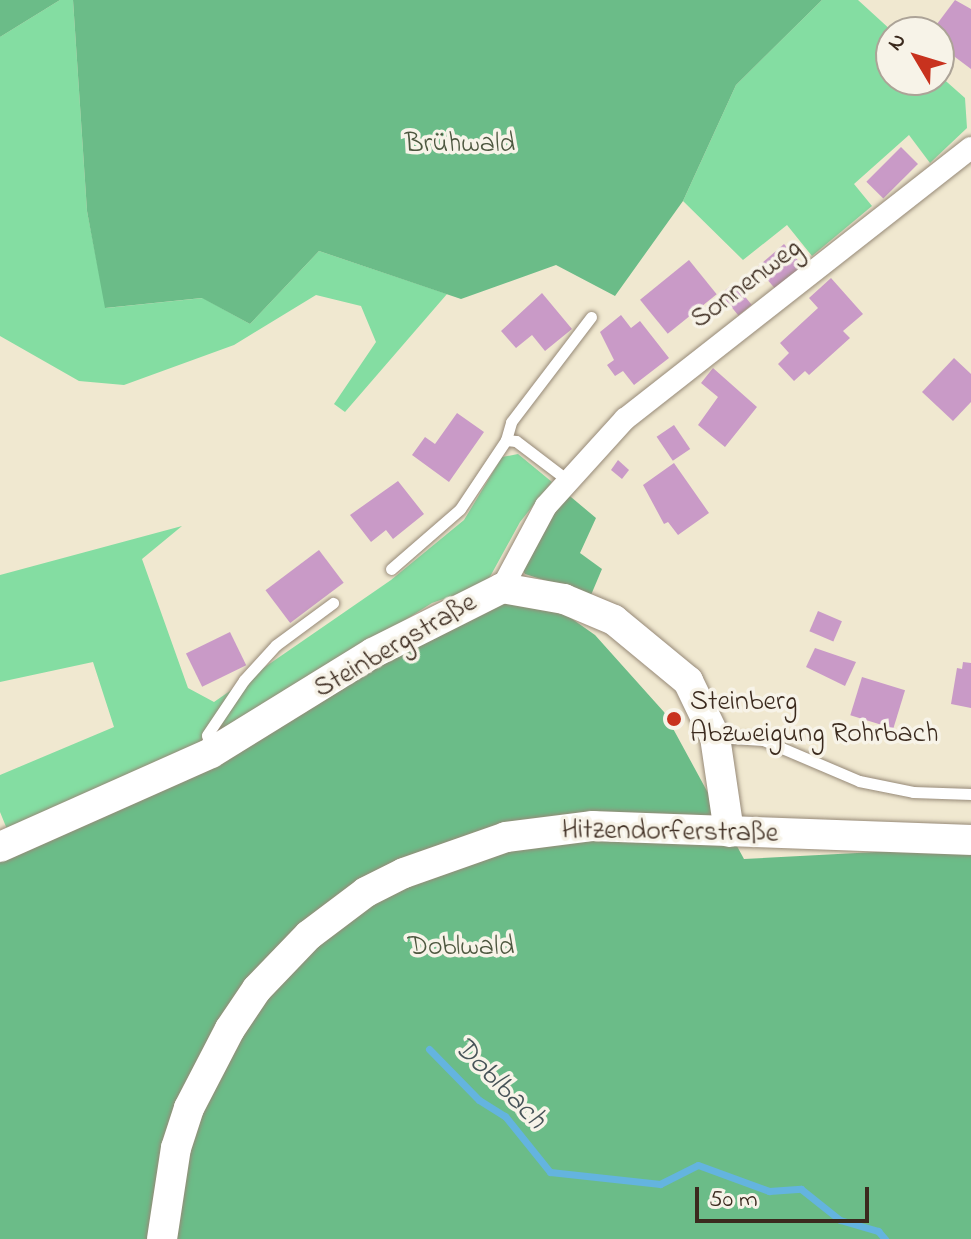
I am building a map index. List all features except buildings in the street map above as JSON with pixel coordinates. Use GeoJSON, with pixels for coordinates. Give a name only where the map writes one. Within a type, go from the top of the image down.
{"type":"FeatureCollection","features":[{"type":"Feature","properties":{"kind":"main road","name":"Steinbergstraße"},"geometry":{"type":"LineString","coordinates":[[0,847],[211,753],[373,653],[502,588],[564,599],[614,620],[652,646],[688,681],[715,737],[729,832]]}},
{"type":"Feature","properties":{"kind":"main road","name":"Hitzendorferstraße"},"geometry":{"type":"LineString","coordinates":[[162,1239],[176,1148],[211,1062],[257,989],[334,914],[404,873],[506,837],[593,826],[971,840]]}},
{"type":"Feature","properties":{"kind":"street","name":"Sonnenweg"},"geometry":{"type":"LineString","coordinates":[[502,588],[526,535],[566,479],[644,403],[971,148]]}},
{"type":"Feature","properties":{"kind":"lane"},"geometry":{"type":"LineString","coordinates":[[391,569],[460,509],[506,440],[511,422],[591,317]]}},
{"type":"Feature","properties":{"kind":"lane"},"geometry":{"type":"LineString","coordinates":[[506,440],[516,441],[566,479]]}},
{"type":"Feature","properties":{"kind":"lane"},"geometry":{"type":"LineString","coordinates":[[211,753],[207,735],[244,680],[276,645],[333,603]]}},
{"type":"Feature","properties":{"kind":"lane"},"geometry":{"type":"LineString","coordinates":[[715,737],[763,740],[859,781],[913,792],[971,794]]}},
{"type":"Feature","properties":{"kind":"green space"},"geometry":{"type":"Polygon","coordinates":[[[0,0],[60,0],[0,37],[0,0]]]}},
{"type":"Feature","properties":{"kind":"green space"},"geometry":{"type":"Polygon","coordinates":[[[60,0],[73,0],[87,211],[106,308],[203,298],[250,324],[319,251],[447,294],[345,412],[334,404],[376,342],[361,306],[316,295],[234,345],[124,385],[79,381],[0,336],[0,37],[60,0]]]}},
{"type":"Feature","properties":{"kind":"green space","name":"Brühwald"},"geometry":{"type":"Polygon","coordinates":[[[73,0],[822,0],[736,85],[683,201],[615,296],[556,265],[461,299],[319,251],[250,324],[202,298],[105,308],[87,211],[73,0]]]}},
{"type":"Feature","properties":{"kind":"green space"},"geometry":{"type":"Polygon","coordinates":[[[822,0],[858,0],[876,16],[875,96],[955,96],[955,89],[965,98],[967,128],[930,163],[909,135],[854,184],[872,206],[812,256],[787,225],[743,260],[683,201],[736,85],[822,0]]]}},
{"type":"Feature","properties":{"kind":"green space"},"geometry":{"type":"Polygon","coordinates":[[[518,454],[552,482],[520,522],[486,584],[432,603],[256,715],[9,834],[0,812],[0,775],[114,727],[93,662],[0,682],[0,575],[182,526],[142,559],[188,688],[214,702],[391,580],[464,520],[502,457],[518,454]]]}},
{"type":"Feature","properties":{"kind":"green space"},"geometry":{"type":"Polygon","coordinates":[[[565,492],[596,518],[580,553],[602,569],[591,595],[525,574],[519,564],[565,492]]]}},
{"type":"Feature","properties":{"kind":"green space","name":"Doblwald"},"geometry":{"type":"Polygon","coordinates":[[[501,599],[558,609],[595,635],[664,712],[744,859],[971,847],[971,1239],[0,1239],[0,856],[501,599]]]}},
{"type":"Feature","properties":{"kind":"waterway","name":"Doblbach"},"geometry":{"type":"LineString","coordinates":[[429,1049],[479,1100],[505,1116],[550,1172],[660,1184],[698,1165],[769,1191],[801,1189],[840,1220],[878,1231],[885,1239]]}},
{"type":"Feature","properties":{"kind":"place","name":"Steinberg Abzweigung Rohrbach"},"geometry":{"type":"Point","coordinates":[674,719]}}]}
